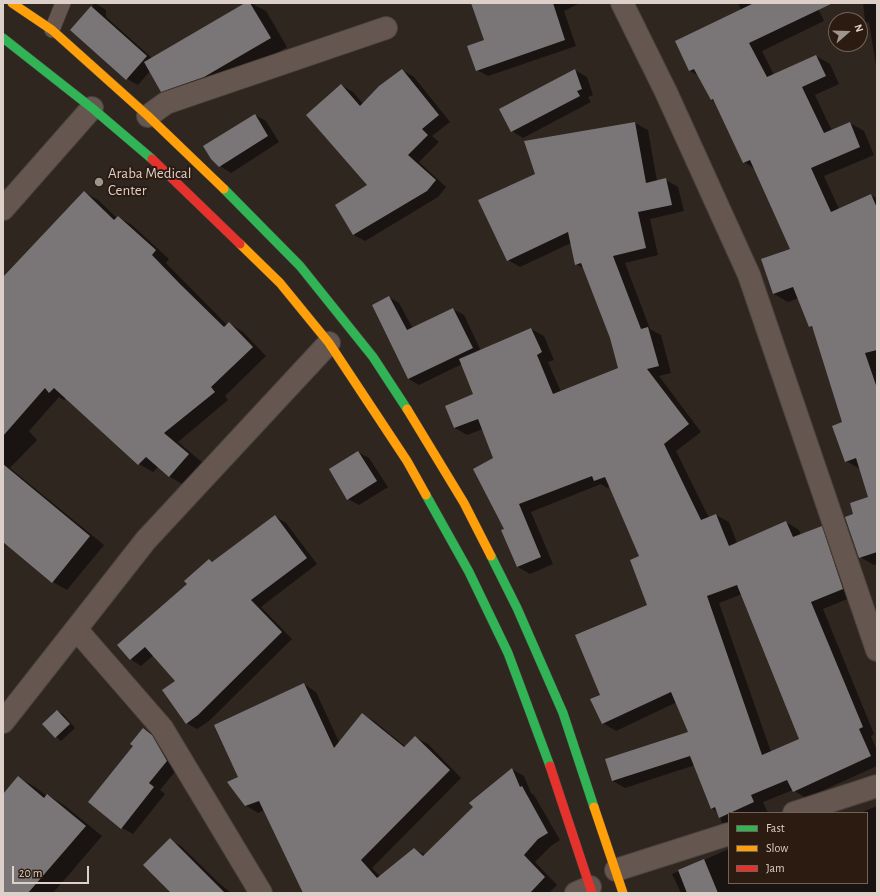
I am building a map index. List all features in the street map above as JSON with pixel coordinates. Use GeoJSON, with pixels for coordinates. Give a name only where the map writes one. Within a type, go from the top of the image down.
{"type":"FeatureCollection","features":[{"type":"Feature","properties":{"kind":"main road"},"geometry":{"type":"LineString","coordinates":[[12,3],[52,30],[148,116],[250,214],[300,266],[373,357],[420,428],[464,503],[517,608],[563,714],[623,893]]}},
{"type":"Feature","properties":{"kind":"main road"},"geometry":{"type":"LineString","coordinates":[[3,38],[92,108],[160,166],[280,283],[329,342],[407,461],[469,572],[508,653],[539,733],[586,891]]}},
{"type":"Feature","properties":{"kind":"street"},"geometry":{"type":"LineString","coordinates":[[622,3],[666,92],[749,275],[877,650]]}},
{"type":"Feature","properties":{"kind":"street"},"geometry":{"type":"LineString","coordinates":[[148,116],[166,103],[386,28]]}},
{"type":"Feature","properties":{"kind":"street"},"geometry":{"type":"LineString","coordinates":[[3,209],[92,108]]}},
{"type":"Feature","properties":{"kind":"street"},"geometry":{"type":"LineString","coordinates":[[3,722],[146,540],[329,342]]}},
{"type":"Feature","properties":{"kind":"street"},"geometry":{"type":"LineString","coordinates":[[76,629],[162,728],[261,893]]}},
{"type":"Feature","properties":{"kind":"street"},"geometry":{"type":"LineString","coordinates":[[797,812],[877,786]]}},
{"type":"Feature","properties":{"kind":"street"},"geometry":{"type":"LineString","coordinates":[[616,870],[728,834]]}},
{"type":"Feature","properties":{"kind":"lane"},"geometry":{"type":"LineString","coordinates":[[52,30],[63,3]]}},
{"type":"Feature","properties":{"kind":"building"},"geometry":{"type":"Polygon","coordinates":[[[245,3],[250,3],[271,38],[204,77],[161,92],[144,62],[245,3]]]}},
{"type":"Feature","properties":{"kind":"building"},"geometry":{"type":"Polygon","coordinates":[[[471,3],[553,3],[565,40],[476,71],[467,46],[484,40],[471,3]]]}},
{"type":"Feature","properties":{"kind":"building"},"geometry":{"type":"Polygon","coordinates":[[[754,3],[833,3],[749,43],[767,77],[816,55],[826,76],[802,87],[824,133],[850,122],[860,147],[811,168],[831,212],[871,194],[877,208],[877,350],[865,353],[877,388],[877,552],[859,558],[845,517],[853,514],[850,503],[868,497],[856,458],[845,462],[832,426],[842,422],[812,326],[809,327],[793,287],[773,294],[761,259],[790,249],[750,160],[743,163],[713,99],[711,100],[694,69],[689,71],[675,41],[754,3]]]}},
{"type":"Feature","properties":{"kind":"building"},"geometry":{"type":"Polygon","coordinates":[[[91,6],[147,56],[126,80],[70,30],[91,6]]]}},
{"type":"Feature","properties":{"kind":"building"},"geometry":{"type":"Polygon","coordinates":[[[402,69],[439,115],[422,129],[428,135],[408,155],[436,180],[427,191],[353,235],[335,205],[367,185],[306,115],[341,84],[360,106],[379,86],[402,69]]]}},
{"type":"Feature","properties":{"kind":"building"},"geometry":{"type":"Polygon","coordinates":[[[575,69],[582,89],[577,91],[580,96],[511,132],[499,109],[575,69]]]}},
{"type":"Feature","properties":{"kind":"building"},"geometry":{"type":"Polygon","coordinates":[[[255,114],[268,136],[219,167],[211,159],[203,146],[255,114]]]}},
{"type":"Feature","properties":{"kind":"building"},"geometry":{"type":"Polygon","coordinates":[[[635,122],[646,183],[666,178],[672,205],[638,212],[646,248],[613,256],[641,329],[648,327],[659,366],[647,369],[689,424],[664,444],[701,520],[716,514],[729,546],[786,521],[793,537],[822,526],[843,589],[811,602],[863,727],[859,729],[871,756],[793,792],[787,780],[751,795],[754,802],[732,812],[728,812],[728,814],[719,818],[715,807],[711,809],[690,756],[612,781],[605,759],[688,732],[671,692],[602,724],[590,699],[600,695],[575,635],[647,605],[630,560],[639,556],[605,477],[594,481],[592,476],[519,504],[541,557],[517,567],[501,530],[504,529],[473,469],[493,458],[478,419],[454,428],[445,406],[473,394],[459,359],[531,328],[542,352],[537,355],[553,394],[618,368],[610,338],[581,263],[575,265],[568,232],[507,261],[478,200],[535,174],[524,141],[635,122]],[[737,585],[707,596],[762,755],[799,739],[737,585]]]}},
{"type":"Feature","properties":{"kind":"building"},"geometry":{"type":"Polygon","coordinates":[[[84,191],[114,220],[118,216],[156,250],[152,255],[180,284],[224,327],[229,322],[253,347],[211,387],[215,392],[164,433],[189,454],[169,477],[146,457],[138,465],[54,388],[49,393],[45,388],[3,436],[3,277],[84,191]]]}},
{"type":"Feature","properties":{"kind":"building"},"geometry":{"type":"Polygon","coordinates":[[[389,296],[407,330],[453,308],[473,348],[408,379],[372,305],[389,296]]]}},
{"type":"Feature","properties":{"kind":"building"},"geometry":{"type":"Polygon","coordinates":[[[358,451],[377,481],[347,500],[329,469],[358,451]]]}},
{"type":"Feature","properties":{"kind":"building"},"geometry":{"type":"Polygon","coordinates":[[[3,464],[90,536],[52,583],[3,542],[3,464]]]}},
{"type":"Feature","properties":{"kind":"building"},"geometry":{"type":"Polygon","coordinates":[[[275,515],[307,558],[251,600],[282,632],[198,715],[186,724],[162,690],[175,681],[145,647],[130,660],[117,645],[187,584],[184,581],[209,559],[212,562],[275,515]]]}},
{"type":"Feature","properties":{"kind":"building"},"geometry":{"type":"Polygon","coordinates":[[[304,683],[334,748],[362,713],[404,747],[415,736],[450,770],[361,860],[377,878],[414,848],[423,856],[473,807],[469,803],[512,768],[520,787],[522,786],[548,833],[538,839],[524,855],[545,877],[530,893],[303,893],[259,801],[245,806],[227,782],[238,777],[214,725],[304,683]]]}},
{"type":"Feature","properties":{"kind":"building"},"geometry":{"type":"Polygon","coordinates":[[[57,710],[70,724],[55,738],[42,724],[57,710]]]}},
{"type":"Feature","properties":{"kind":"building"},"geometry":{"type":"Polygon","coordinates":[[[143,728],[152,735],[167,761],[149,783],[154,787],[121,829],[88,802],[133,746],[130,744],[143,728]]]}},
{"type":"Feature","properties":{"kind":"building"},"geometry":{"type":"Polygon","coordinates":[[[18,776],[44,798],[47,794],[86,826],[28,893],[3,893],[3,794],[18,776]]]}},
{"type":"Feature","properties":{"kind":"building"},"geometry":{"type":"Polygon","coordinates":[[[170,838],[225,893],[171,893],[143,865],[170,838]]]}},
{"type":"Feature","properties":{"kind":"building"},"geometry":{"type":"Polygon","coordinates":[[[704,859],[718,893],[687,893],[678,870],[704,859]]]}},
{"type":"Feature","properties":{"kind":"traffic: fast"},"geometry":{"type":"LineString","coordinates":[[3,38],[92,108],[152,159]]}},
{"type":"Feature","properties":{"kind":"traffic: fast"},"geometry":{"type":"LineString","coordinates":[[224,189],[300,266],[373,357],[407,409]]}},
{"type":"Feature","properties":{"kind":"traffic: fast"},"geometry":{"type":"LineString","coordinates":[[426,495],[469,572],[508,653],[550,766]]}},
{"type":"Feature","properties":{"kind":"traffic: fast"},"geometry":{"type":"LineString","coordinates":[[491,556],[517,608],[563,713],[594,807]]}},
{"type":"Feature","properties":{"kind":"traffic: slow"},"geometry":{"type":"LineString","coordinates":[[12,3],[52,30],[148,116],[224,189]]}},
{"type":"Feature","properties":{"kind":"traffic: slow"},"geometry":{"type":"LineString","coordinates":[[240,244],[280,283],[329,343],[407,461],[426,495]]}},
{"type":"Feature","properties":{"kind":"traffic: slow"},"geometry":{"type":"LineString","coordinates":[[407,409],[464,503],[491,556]]}},
{"type":"Feature","properties":{"kind":"traffic: slow"},"geometry":{"type":"LineString","coordinates":[[594,807],[623,893]]}},
{"type":"Feature","properties":{"kind":"traffic: jam"},"geometry":{"type":"LineString","coordinates":[[152,159],[240,244]]}},
{"type":"Feature","properties":{"kind":"traffic: jam"},"geometry":{"type":"LineString","coordinates":[[550,766],[592,893]]}},
{"type":"Feature","properties":{"kind":"place","name":"Araba Medical Center"},"geometry":{"type":"Point","coordinates":[99,182]}}]}
